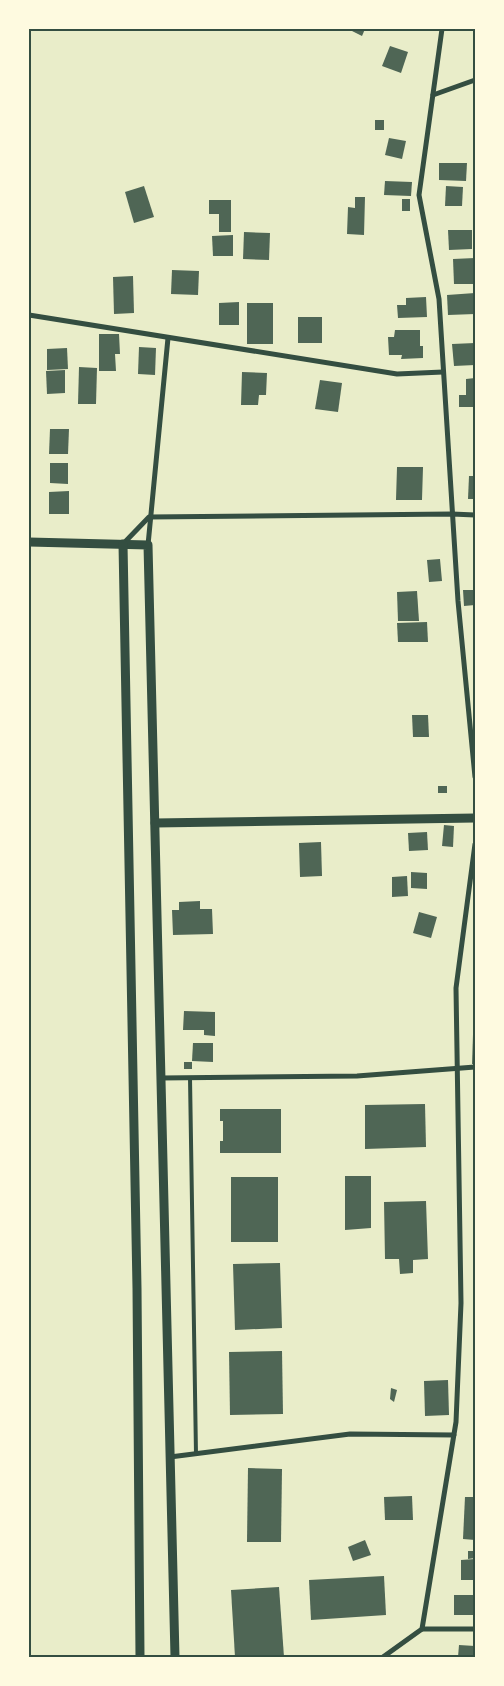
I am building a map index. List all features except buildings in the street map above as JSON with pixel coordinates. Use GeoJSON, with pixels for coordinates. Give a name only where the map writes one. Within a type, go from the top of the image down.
{"type":"FeatureCollection","features":[{"type":"Feature","properties":{"kind":"street"},"geometry":{"type":"LineString","coordinates":[[442,29],[418,195],[439,299],[458,601],[475,777]]}},
{"type":"Feature","properties":{"kind":"street"},"geometry":{"type":"LineString","coordinates":[[433,95],[475,80]]}},
{"type":"Feature","properties":{"kind":"street"},"geometry":{"type":"LineString","coordinates":[[29,315],[398,374],[443,372]]}},
{"type":"Feature","properties":{"kind":"street"},"geometry":{"type":"LineString","coordinates":[[168,338],[149,517],[148,545],[175,1657]]}},
{"type":"Feature","properties":{"kind":"street"},"geometry":{"type":"LineString","coordinates":[[140,1657],[137,1288],[123,544],[149,517],[452,514],[475,516]]}},
{"type":"Feature","properties":{"kind":"street"},"geometry":{"type":"LineString","coordinates":[[29,542],[148,545]]}},
{"type":"Feature","properties":{"kind":"street"},"geometry":{"type":"LineString","coordinates":[[155,823],[475,818]]}},
{"type":"Feature","properties":{"kind":"street"},"geometry":{"type":"LineString","coordinates":[[422,1629],[456,1422],[461,1303],[456,988],[475,844]]}},
{"type":"Feature","properties":{"kind":"street"},"geometry":{"type":"LineString","coordinates":[[161,1078],[357,1076],[475,1067]]}},
{"type":"Feature","properties":{"kind":"street"},"geometry":{"type":"LineString","coordinates":[[170,1457],[350,1434],[454,1435]]}},
{"type":"Feature","properties":{"kind":"street"},"geometry":{"type":"LineString","coordinates":[[383,1657],[422,1629],[475,1629]]}},
{"type":"Feature","properties":{"kind":"lane"},"geometry":{"type":"LineString","coordinates":[[190,1078],[196,1454]]}}]}
